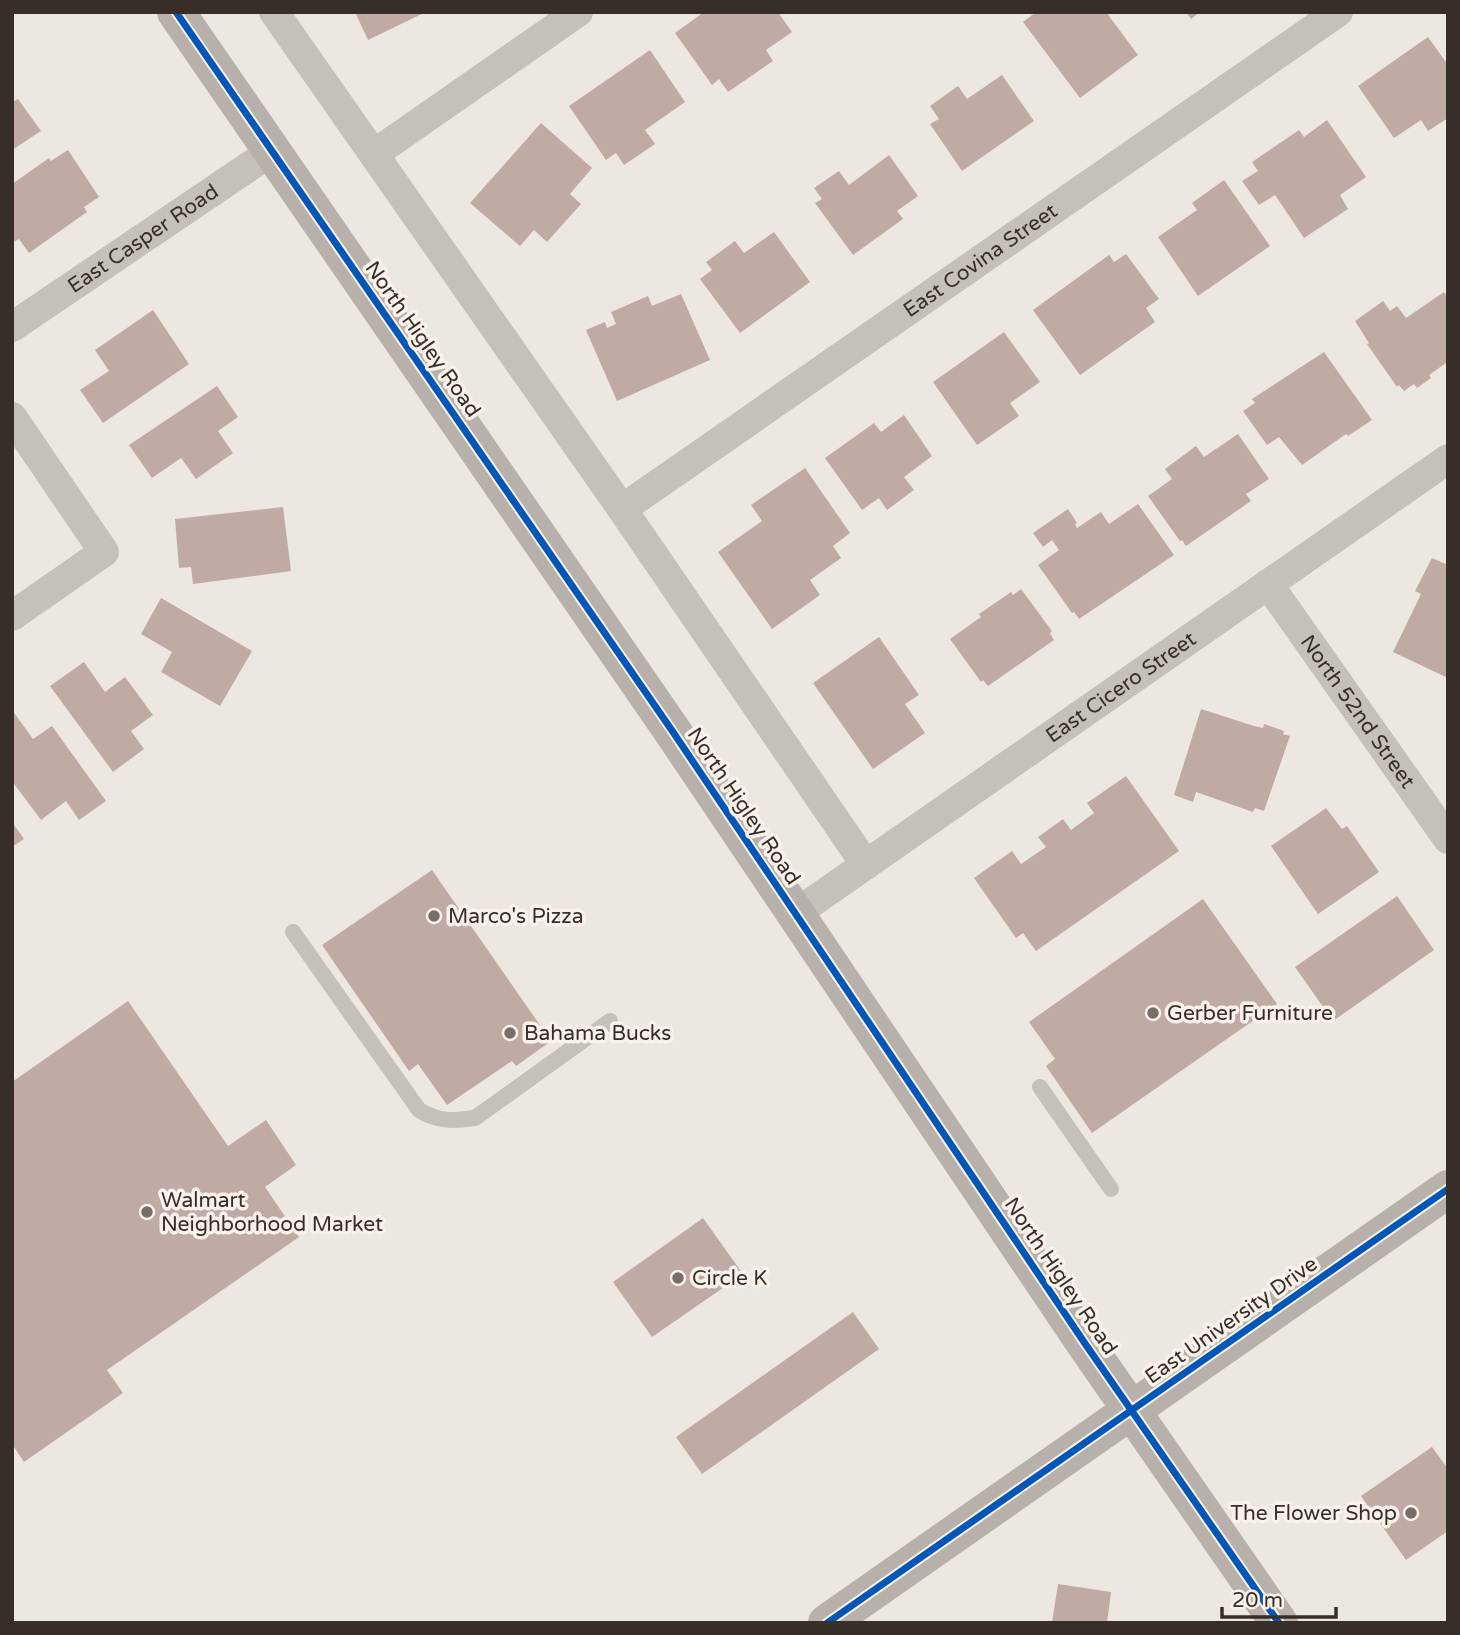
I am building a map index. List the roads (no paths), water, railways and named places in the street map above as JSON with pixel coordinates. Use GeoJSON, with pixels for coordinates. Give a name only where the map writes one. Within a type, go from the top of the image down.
{"type":"FeatureCollection","features":[{"type":"Feature","properties":{"kind":"main road","name":"North Higley Road"},"geometry":{"type":"LineString","coordinates":[[176,12],[673,732],[1132,1412],[1279,1623]]}},
{"type":"Feature","properties":{"kind":"main road","name":"East University Drive"},"geometry":{"type":"LineString","coordinates":[[827,1623],[1448,1189]]}},
{"type":"Feature","properties":{"kind":"street"},"geometry":{"type":"LineString","coordinates":[[274,12],[622,509],[866,865]]}},
{"type":"Feature","properties":{"kind":"street"},"geometry":{"type":"LineString","coordinates":[[374,154],[578,12]]}},
{"type":"Feature","properties":{"kind":"street","name":"East Covina Street"},"geometry":{"type":"LineString","coordinates":[[622,509],[1338,12]]}},
{"type":"Feature","properties":{"kind":"street","name":"East Casper Road"},"geometry":{"type":"LineString","coordinates":[[12,327],[272,151]]}},
{"type":"Feature","properties":{"kind":"street"},"geometry":{"type":"LineString","coordinates":[[12,417],[104,552],[12,616]]}},
{"type":"Feature","properties":{"kind":"street","name":"East Cicero Street"},"geometry":{"type":"LineString","coordinates":[[795,914],[1448,459]]}},
{"type":"Feature","properties":{"kind":"street","name":"North 52nd Street"},"geometry":{"type":"LineString","coordinates":[[1268,584],[1448,839]]}},
{"type":"Feature","properties":{"kind":"lane"},"geometry":{"type":"LineString","coordinates":[[293,932],[419,1110],[431,1118],[452,1121],[474,1118],[610,1021]]}},
{"type":"Feature","properties":{"kind":"lane"},"geometry":{"type":"LineString","coordinates":[[1040,1087],[1111,1189]]}},
{"type":"Feature","properties":{"kind":"place","name":"Marco's Pizza"},"geometry":{"type":"Point","coordinates":[434,916]}},
{"type":"Feature","properties":{"kind":"place","name":"Gerber Furniture"},"geometry":{"type":"Point","coordinates":[1153,1013]}},
{"type":"Feature","properties":{"kind":"place","name":"Bahama Bucks"},"geometry":{"type":"Point","coordinates":[510,1033]}},
{"type":"Feature","properties":{"kind":"place","name":"Walmart Neighborhood Market"},"geometry":{"type":"Point","coordinates":[147,1212]}},
{"type":"Feature","properties":{"kind":"place","name":"Circle K"},"geometry":{"type":"Point","coordinates":[678,1278]}},
{"type":"Feature","properties":{"kind":"place","name":"The Flower Shop"},"geometry":{"type":"Point","coordinates":[1411,1513]}}]}
